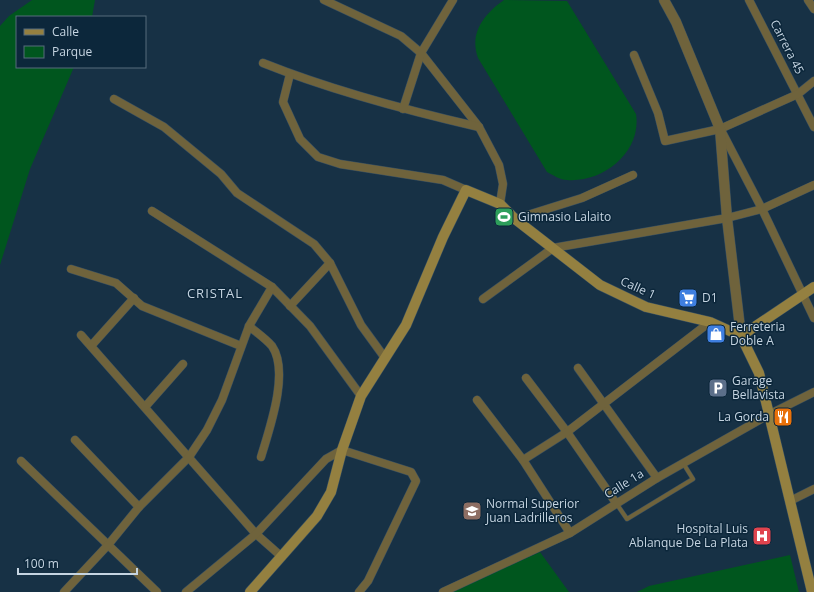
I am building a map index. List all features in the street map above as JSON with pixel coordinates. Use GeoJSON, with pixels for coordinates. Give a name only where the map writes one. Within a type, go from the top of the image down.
{"type":"FeatureCollection","features":[{"type":"Feature","properties":{"kind":"main road","name":"Calle 1"},"geometry":{"type":"LineString","coordinates":[[466,190],[500,204],[515,219],[600,284],[646,307],[710,322],[740,336]]}},
{"type":"Feature","properties":{"kind":"main road"},"geometry":{"type":"LineString","coordinates":[[250,592],[317,516],[331,492],[342,450],[361,396],[406,325],[443,237],[466,190]]}},
{"type":"Feature","properties":{"kind":"main road"},"geometry":{"type":"LineString","coordinates":[[812,592],[759,373],[740,336],[814,287]]}},
{"type":"Feature","properties":{"kind":"street"},"geometry":{"type":"LineString","coordinates":[[324,0],[401,36],[421,53],[479,127],[499,165],[503,184],[500,204]]}},
{"type":"Feature","properties":{"kind":"street"},"geometry":{"type":"LineString","coordinates":[[403,109],[421,53],[453,0]]}},
{"type":"Feature","properties":{"kind":"street"},"geometry":{"type":"LineString","coordinates":[[664,0],[676,22],[720,129],[762,209],[814,318]]}},
{"type":"Feature","properties":{"kind":"street","name":"Carrera 45"},"geometry":{"type":"LineString","coordinates":[[750,0],[814,127]]}},
{"type":"Feature","properties":{"kind":"street"},"geometry":{"type":"LineString","coordinates":[[808,0],[814,9]]}},
{"type":"Feature","properties":{"kind":"street"},"geometry":{"type":"LineString","coordinates":[[634,55],[658,113],[665,141],[720,129],[798,94],[814,81]]}},
{"type":"Feature","properties":{"kind":"street"},"geometry":{"type":"LineString","coordinates":[[262,63],[290,74],[403,109],[479,127]]}},
{"type":"Feature","properties":{"kind":"street"},"geometry":{"type":"LineString","coordinates":[[290,74],[284,102],[300,139],[318,157],[340,164],[443,180],[466,190]]}},
{"type":"Feature","properties":{"kind":"street"},"geometry":{"type":"LineString","coordinates":[[114,99],[164,127],[221,174],[237,194],[314,244],[330,263],[361,325],[385,358]]}},
{"type":"Feature","properties":{"kind":"street"},"geometry":{"type":"LineString","coordinates":[[720,129],[727,218],[740,336]]}},
{"type":"Feature","properties":{"kind":"street"},"geometry":{"type":"LineString","coordinates":[[515,219],[582,198],[633,175]]}},
{"type":"Feature","properties":{"kind":"street"},"geometry":{"type":"LineString","coordinates":[[483,300],[553,248],[727,218],[762,209],[814,185]]}},
{"type":"Feature","properties":{"kind":"street"},"geometry":{"type":"LineString","coordinates":[[152,211],[272,287],[310,326],[361,396]]}},
{"type":"Feature","properties":{"kind":"street"},"geometry":{"type":"LineString","coordinates":[[290,306],[330,263]]}},
{"type":"Feature","properties":{"kind":"street"},"geometry":{"type":"LineString","coordinates":[[71,269],[116,283],[142,306],[241,346]]}},
{"type":"Feature","properties":{"kind":"street"},"geometry":{"type":"LineString","coordinates":[[64,592],[108,545],[139,507],[189,457],[207,430],[222,400],[249,326],[272,287]]}},
{"type":"Feature","properties":{"kind":"street"},"geometry":{"type":"LineString","coordinates":[[91,346],[134,298]]}},
{"type":"Feature","properties":{"kind":"street"},"geometry":{"type":"LineString","coordinates":[[523,460],[567,432],[710,322]]}},
{"type":"Feature","properties":{"kind":"street"},"geometry":{"type":"LineString","coordinates":[[249,326],[272,347],[279,369],[278,397],[261,458]]}},
{"type":"Feature","properties":{"kind":"street"},"geometry":{"type":"LineString","coordinates":[[81,335],[256,534],[282,556]]}},
{"type":"Feature","properties":{"kind":"street"},"geometry":{"type":"LineString","coordinates":[[145,407],[183,364]]}},
{"type":"Feature","properties":{"kind":"street"},"geometry":{"type":"LineString","coordinates":[[578,368],[657,478]]}},
{"type":"Feature","properties":{"kind":"street"},"geometry":{"type":"LineString","coordinates":[[526,378],[567,432],[616,503]]}},
{"type":"Feature","properties":{"kind":"street","name":"Calle 1a"},"geometry":{"type":"LineString","coordinates":[[443,592],[570,533],[657,478],[770,414],[814,392]]}},
{"type":"Feature","properties":{"kind":"street"},"geometry":{"type":"LineString","coordinates":[[477,400],[523,460],[570,533]]}},
{"type":"Feature","properties":{"kind":"street"},"geometry":{"type":"LineString","coordinates":[[75,440],[139,507]]}},
{"type":"Feature","properties":{"kind":"street"},"geometry":{"type":"LineString","coordinates":[[186,592],[256,534],[326,459],[342,450],[411,472],[416,481],[368,581],[359,592]]}},
{"type":"Feature","properties":{"kind":"street"},"geometry":{"type":"LineString","coordinates":[[21,462],[157,592]]}},
{"type":"Feature","properties":{"kind":"street"},"geometry":{"type":"LineString","coordinates":[[790,501],[814,489]]}},
{"type":"Feature","properties":{"kind":"lane"},"geometry":{"type":"LineString","coordinates":[[616,503],[627,519],[693,479],[683,463]]}},
{"type":"Feature","properties":{"kind":"green space"},"geometry":{"type":"Polygon","coordinates":[[[32,0],[95,0],[92,16],[16,16],[16,68],[74,68],[30,169],[0,265],[0,26],[9,16],[32,0]]]}},
{"type":"Feature","properties":{"kind":"green space"},"geometry":{"type":"Polygon","coordinates":[[[504,0],[567,1],[636,114],[636,128],[633,141],[617,162],[606,170],[581,180],[564,180],[547,172],[478,58],[475,40],[480,25],[490,11],[504,0]]]}},
{"type":"Feature","properties":{"kind":"green space"},"geometry":{"type":"Polygon","coordinates":[[[540,552],[569,592],[449,592],[540,552]]]}},
{"type":"Feature","properties":{"kind":"green space"},"geometry":{"type":"Polygon","coordinates":[[[790,555],[799,592],[637,592],[649,586],[790,555]]]}},
{"type":"Feature","properties":{"kind":"place","name":"Gimnasio Lalaito"},"geometry":{"type":"Point","coordinates":[504,217]}},
{"type":"Feature","properties":{"kind":"place","name":"D1"},"geometry":{"type":"Point","coordinates":[688,298]}},
{"type":"Feature","properties":{"kind":"place","name":"Ferreteria Doble A"},"geometry":{"type":"Point","coordinates":[716,334]}},
{"type":"Feature","properties":{"kind":"place","name":"Garage Bellavista"},"geometry":{"type":"Point","coordinates":[718,388]}},
{"type":"Feature","properties":{"kind":"place","name":"La Gorda"},"geometry":{"type":"Point","coordinates":[783,417]}},
{"type":"Feature","properties":{"kind":"place","name":"Normal Superior Juan Ladrilleros"},"geometry":{"type":"Point","coordinates":[472,511]}},
{"type":"Feature","properties":{"kind":"place","name":"Hospital Luis Ablanque De La Plata"},"geometry":{"type":"Point","coordinates":[762,536]}},
{"type":"Feature","properties":{"kind":"district","name":"CRISTAL"},"geometry":{"type":"Point","coordinates":[215,293]}}]}
